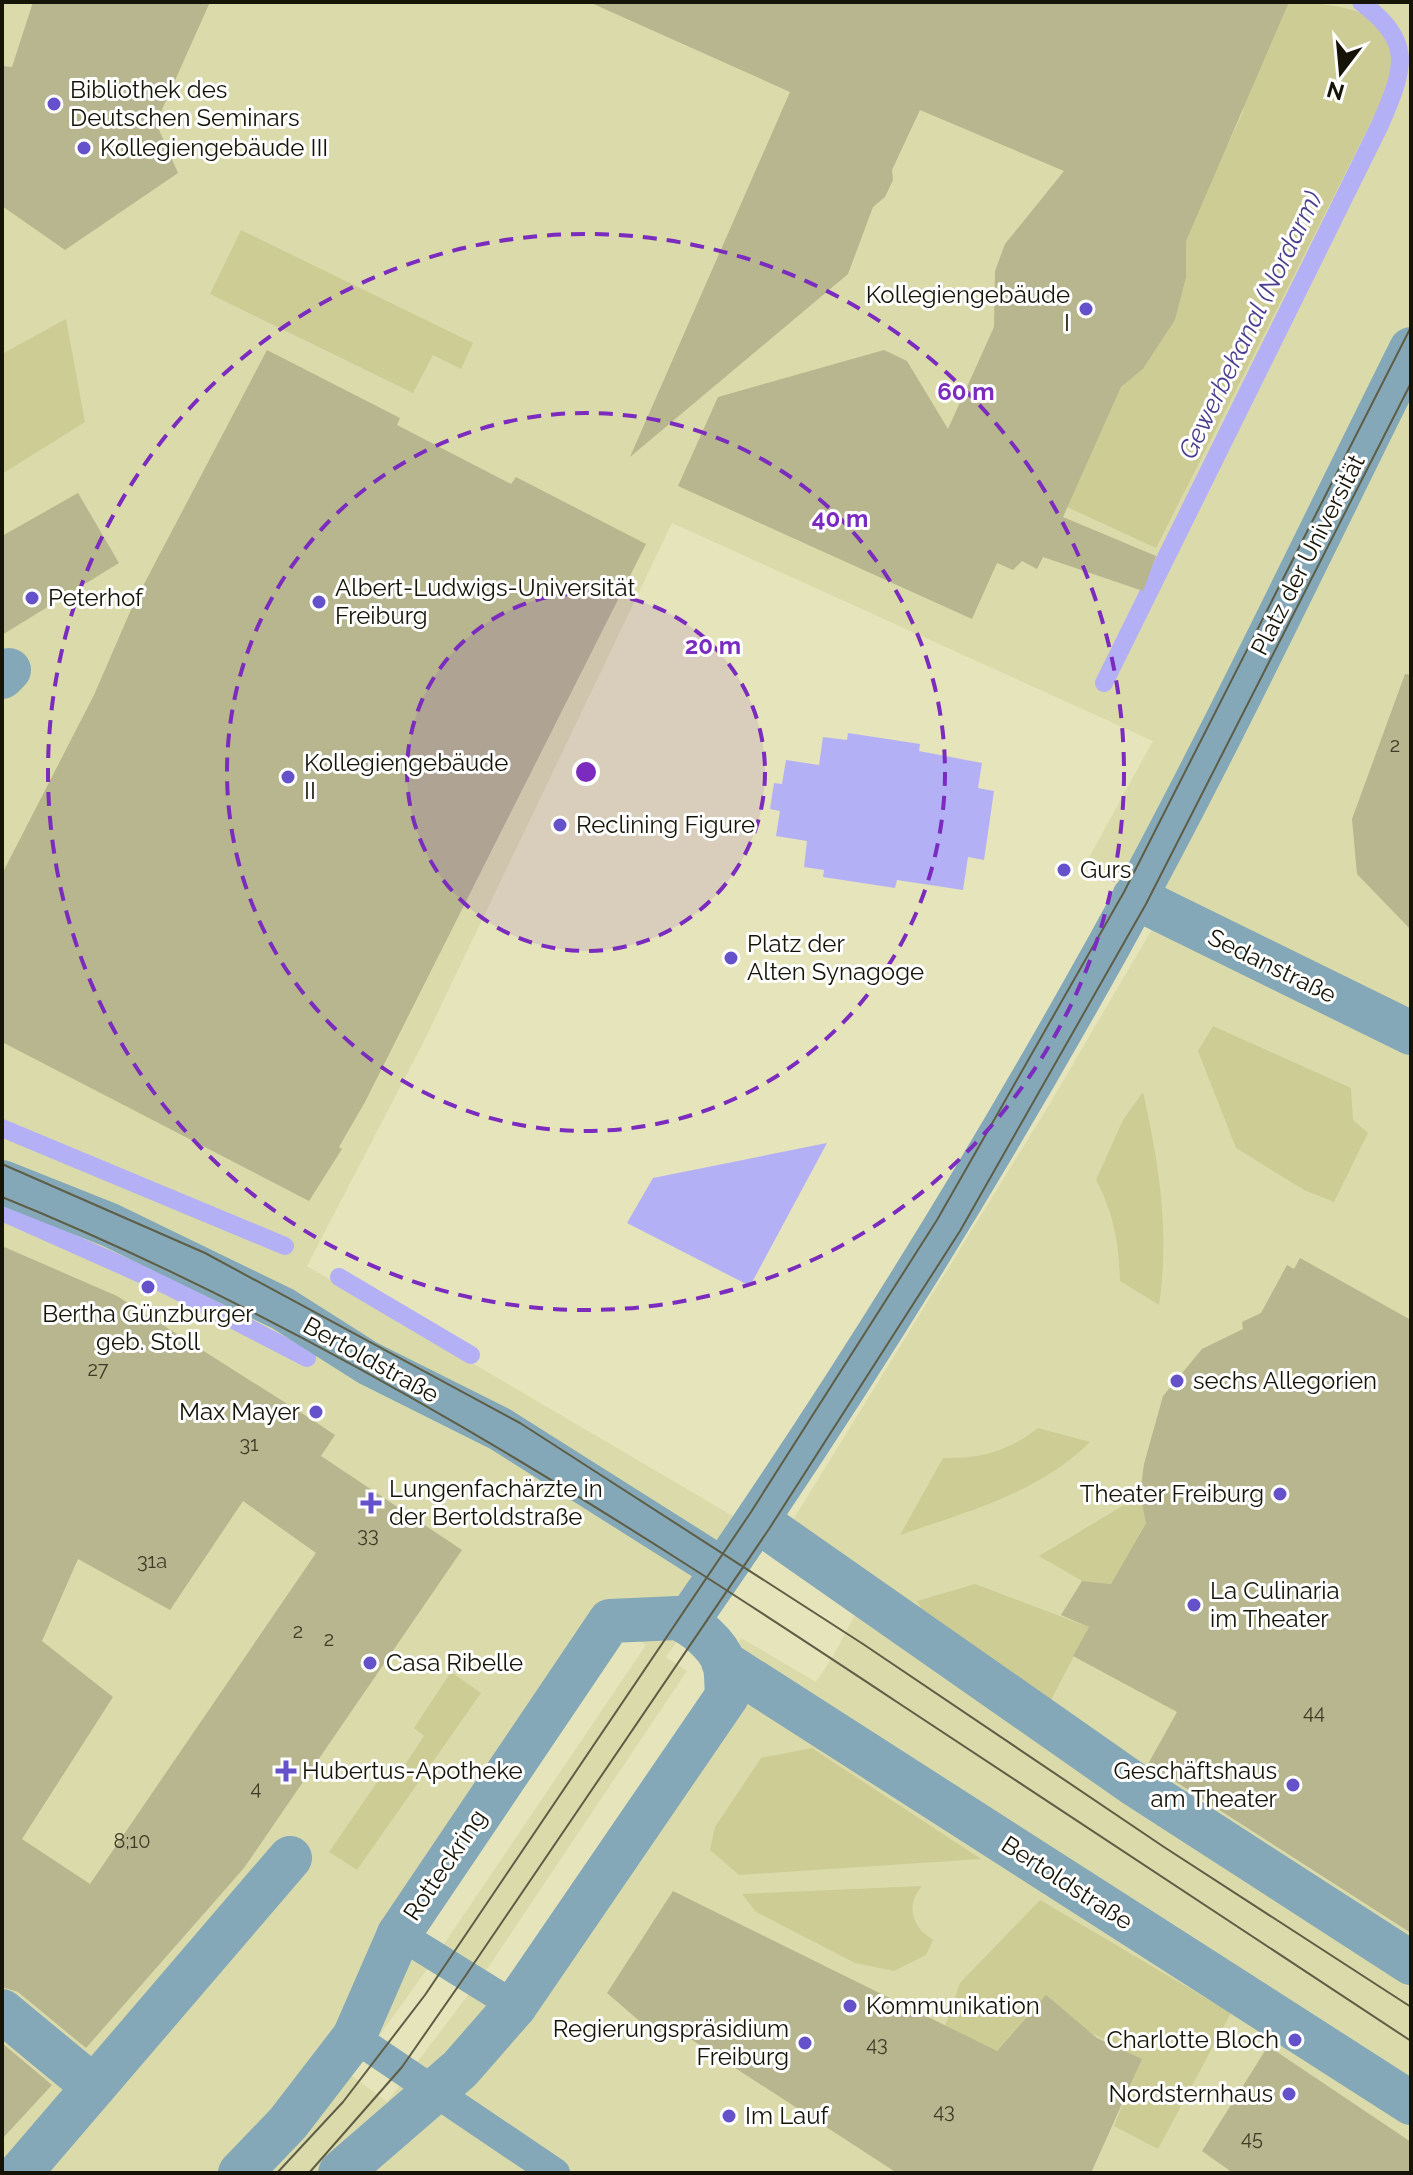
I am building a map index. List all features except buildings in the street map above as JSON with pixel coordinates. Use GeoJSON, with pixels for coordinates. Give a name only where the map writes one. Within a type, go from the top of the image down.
{"type":"FeatureCollection","features":[{"type":"Feature","properties":{"kind":"street","name":"Platz der Universität"},"geometry":{"type":"LineString","coordinates":[[1134,897],[1411,349]]}},
{"type":"Feature","properties":{"kind":"street","name":"Sedanstraße"},"geometry":{"type":"LineString","coordinates":[[1134,897],[1411,1033]]}},
{"type":"Feature","properties":{"kind":"street"},"geometry":{"type":"LineString","coordinates":[[340,2173],[435,2092],[515,2006],[727,1696],[723,1662],[699,1631],[687,1622],[807,1450],[948,1225],[1134,897]]}},
{"type":"Feature","properties":{"kind":"street","name":"Bertoldstraße"},"geometry":{"type":"LineString","coordinates":[[2,1182],[110,1225],[283,1309],[368,1363],[500,1429],[723,1570]]}},
{"type":"Feature","properties":{"kind":"street"},"geometry":{"type":"LineString","coordinates":[[758,1521],[1134,1784],[1411,1963]]}},
{"type":"Feature","properties":{"kind":"street","name":"Rotteckring"},"geometry":{"type":"LineString","coordinates":[[240,2173],[288,2123],[354,2037],[399,1934],[610,1621],[677,1618],[687,1622]]}},
{"type":"Feature","properties":{"kind":"street","name":"Bertoldstraße"},"geometry":{"type":"LineString","coordinates":[[723,1662],[1411,2103]]}},
{"type":"Feature","properties":{"kind":"street"},"geometry":{"type":"LineString","coordinates":[[20,2173],[290,1858]]}},
{"type":"Feature","properties":{"kind":"street"},"geometry":{"type":"LineString","coordinates":[[2,2011],[94,2087]]}},
{"type":"Feature","properties":{"kind":"lane"},"geometry":{"type":"LineString","coordinates":[[399,1934],[515,2006]]}},
{"type":"Feature","properties":{"kind":"lane"},"geometry":{"type":"LineString","coordinates":[[354,2037],[555,2173]]}},
{"type":"Feature","properties":{"kind":"shaded area"},"geometry":{"type":"Polygon","coordinates":[[[2,2],[1411,2],[1411,2173],[2,2173],[2,2]],[[672,523],[424,1041],[307,1266],[755,1529],[666,1657],[687,1671],[481,1978],[504,1996],[714,1688],[741,1638],[816,1682],[832,1658],[855,1615],[780,1541],[1049,1105],[1168,902],[1087,861],[1153,741],[672,523]],[[623,1630],[415,1933],[440,1950],[646,1645],[623,1630]],[[440,1951],[351,2075],[387,2102],[481,1978],[440,1951]]]}},
{"type":"Feature","properties":{"kind":"shaded area"},"geometry":{"type":"Polygon","coordinates":[[[1261,2],[1330,5],[1373,19],[1387,32],[1395,50],[1395,75],[1156,548],[1067,507],[1121,387],[1143,369],[1175,320],[1186,278],[1184,236],[1243,112],[1261,2]]]}},
{"type":"Feature","properties":{"kind":"shaded area"},"geometry":{"type":"Polygon","coordinates":[[[241,230],[473,343],[461,369],[433,355],[413,393],[210,294],[241,230]]]}},
{"type":"Feature","properties":{"kind":"shaded area"},"geometry":{"type":"Polygon","coordinates":[[[66,319],[85,422],[2,474],[2,354],[66,319]]]}},
{"type":"Feature","properties":{"kind":"shaded area"},"geometry":{"type":"Polygon","coordinates":[[[848,733],[920,744],[919,751],[982,763],[978,788],[994,791],[984,860],[968,857],[963,890],[897,880],[895,888],[823,877],[824,870],[804,867],[807,841],[776,836],[780,811],[770,809],[774,783],[782,784],[786,760],[819,765],[823,737],[847,740],[848,733]]]}},
{"type":"Feature","properties":{"kind":"shaded area"},"geometry":{"type":"Polygon","coordinates":[[[1213,1026],[1351,1088],[1353,1120],[1368,1133],[1334,1202],[1304,1190],[1236,1148],[1198,1051],[1213,1026]]]}},
{"type":"Feature","properties":{"kind":"shaded area"},"geometry":{"type":"Polygon","coordinates":[[[1143,1092],[1154,1145],[1163,1224],[1159,1305],[1120,1281],[1114,1229],[1096,1180],[1123,1120],[1143,1092]]]}},
{"type":"Feature","properties":{"kind":"shaded area"},"geometry":{"type":"Polygon","coordinates":[[[827,1143],[750,1286],[627,1223],[653,1178],[827,1143]]]}},
{"type":"Feature","properties":{"kind":"shaded area"},"geometry":{"type":"Polygon","coordinates":[[[1038,1428],[1090,1442],[1048,1475],[1025,1488],[976,1509],[900,1535],[943,1458],[994,1452],[1016,1443],[1038,1428]]]}},
{"type":"Feature","properties":{"kind":"shaded area"},"geometry":{"type":"Polygon","coordinates":[[[1150,1485],[1149,1517],[1111,1584],[1082,1581],[1039,1556],[1129,1502],[1150,1485]]]}},
{"type":"Feature","properties":{"kind":"shaded area"},"geometry":{"type":"Polygon","coordinates":[[[975,1584],[1089,1627],[1049,1704],[923,1611],[917,1601],[975,1584]]]}},
{"type":"Feature","properties":{"kind":"shaded area"},"geometry":{"type":"Polygon","coordinates":[[[451,1672],[481,1693],[357,1870],[329,1852],[391,1762],[402,1769],[424,1736],[414,1728],[451,1672]]]}},
{"type":"Feature","properties":{"kind":"shaded area"},"geometry":{"type":"Polygon","coordinates":[[[812,1748],[981,1859],[739,1875],[710,1850],[715,1827],[761,1758],[812,1748]]]}},
{"type":"Feature","properties":{"kind":"shaded area"},"geometry":{"type":"Polygon","coordinates":[[[922,1886],[914,1901],[913,1916],[920,1929],[933,1940],[926,1955],[894,1971],[855,1963],[756,1912],[742,1894],[922,1886]]]}},
{"type":"Feature","properties":{"kind":"shaded area"},"geometry":{"type":"Polygon","coordinates":[[[1040,1900],[1231,2013],[1158,2149],[1114,2126],[1138,2068],[1138,2058],[1079,2026],[1049,1998],[1037,2005],[971,2080],[937,2049],[960,1983],[1040,1900]]]}},
{"type":"Feature","properties":{"kind":"waterway","name":"Gewerbekanal (Nordarm)"},"geometry":{"type":"LineString","coordinates":[[1104,683],[1389,104],[1399,70],[1397,43],[1378,16],[1361,2]]}},
{"type":"Feature","properties":{"kind":"waterway"},"geometry":{"type":"LineString","coordinates":[[2,1128],[285,1246]]}},
{"type":"Feature","properties":{"kind":"waterway"},"geometry":{"type":"LineString","coordinates":[[2,1212],[168,1286],[307,1358]]}},
{"type":"Feature","properties":{"kind":"waterway"},"geometry":{"type":"LineString","coordinates":[[339,1277],[471,1355]]}},
{"type":"Feature","properties":{"kind":"tram line"},"geometry":{"type":"LineString","coordinates":[[277,2173],[343,2102],[425,1995],[751,1512],[937,1220],[1124,892],[1411,327]]}},
{"type":"Feature","properties":{"kind":"tram line"},"geometry":{"type":"LineString","coordinates":[[309,2173],[402,2067],[466,1975],[769,1529],[960,1231],[1146,904],[1411,383]]}},
{"type":"Feature","properties":{"kind":"tram line"},"geometry":{"type":"LineString","coordinates":[[2,1164],[205,1253],[520,1423],[863,1644],[1164,1847],[1411,2007]]}},
{"type":"Feature","properties":{"kind":"tram line"},"geometry":{"type":"LineString","coordinates":[[2,1197],[121,1248],[237,1304],[351,1364],[574,1494],[792,1633],[1411,2041]]}},
{"type":"Feature","properties":{"kind":"place","name":"Bibliothek des Deutschen Seminars"},"geometry":{"type":"Point","coordinates":[54,104]}},
{"type":"Feature","properties":{"kind":"place","name":"Kollegiengebäude III"},"geometry":{"type":"Point","coordinates":[84,148]}},
{"type":"Feature","properties":{"kind":"place","name":"Kollegiengebäude I"},"geometry":{"type":"Point","coordinates":[1086,309]}},
{"type":"Feature","properties":{"kind":"place","name":"Peterhof"},"geometry":{"type":"Point","coordinates":[32,598]}},
{"type":"Feature","properties":{"kind":"place","name":"Albert-Ludwigs-Universität Freiburg"},"geometry":{"type":"Point","coordinates":[319,602]}},
{"type":"Feature","properties":{"kind":"place","name":"Kollegiengebäude II"},"geometry":{"type":"Point","coordinates":[288,777]}},
{"type":"Feature","properties":{"kind":"place","name":"Reclining Figure"},"geometry":{"type":"Point","coordinates":[560,825]}},
{"type":"Feature","properties":{"kind":"place","name":"Gurs"},"geometry":{"type":"Point","coordinates":[1064,870]}},
{"type":"Feature","properties":{"kind":"place","name":"Platz der Alten Synagoge"},"geometry":{"type":"Point","coordinates":[731,958]}},
{"type":"Feature","properties":{"kind":"place","name":"Bertha Günzburger geb. Stoll"},"geometry":{"type":"Point","coordinates":[148,1287]}},
{"type":"Feature","properties":{"kind":"place","name":"sechs Allegorien"},"geometry":{"type":"Point","coordinates":[1177,1381]}},
{"type":"Feature","properties":{"kind":"place","name":"Max Mayer"},"geometry":{"type":"Point","coordinates":[316,1412]}},
{"type":"Feature","properties":{"kind":"place","name":"Theater Freiburg"},"geometry":{"type":"Point","coordinates":[1280,1494]}},
{"type":"Feature","properties":{"kind":"place","name":"Lungenfachärzte in der Bertoldstraße"},"geometry":{"type":"Point","coordinates":[371,1503]}},
{"type":"Feature","properties":{"kind":"place","name":"La Culinaria im Theater"},"geometry":{"type":"Point","coordinates":[1194,1605]}},
{"type":"Feature","properties":{"kind":"place","name":"Casa Ribelle"},"geometry":{"type":"Point","coordinates":[370,1663]}},
{"type":"Feature","properties":{"kind":"place","name":"Hubertus-Apotheke"},"geometry":{"type":"Point","coordinates":[286,1771]}},
{"type":"Feature","properties":{"kind":"place","name":"Geschäftshaus am Theater"},"geometry":{"type":"Point","coordinates":[1293,1785]}},
{"type":"Feature","properties":{"kind":"place","name":"Kommunikation"},"geometry":{"type":"Point","coordinates":[850,2006]}},
{"type":"Feature","properties":{"kind":"place","name":"Charlotte Bloch"},"geometry":{"type":"Point","coordinates":[1295,2040]}},
{"type":"Feature","properties":{"kind":"place","name":"Regierungspräsidium Freiburg"},"geometry":{"type":"Point","coordinates":[805,2043]}},
{"type":"Feature","properties":{"kind":"place","name":"Nordsternhaus"},"geometry":{"type":"Point","coordinates":[1289,2094]}},
{"type":"Feature","properties":{"kind":"place","name":"Im Lauf"},"geometry":{"type":"Point","coordinates":[729,2116]}}]}
